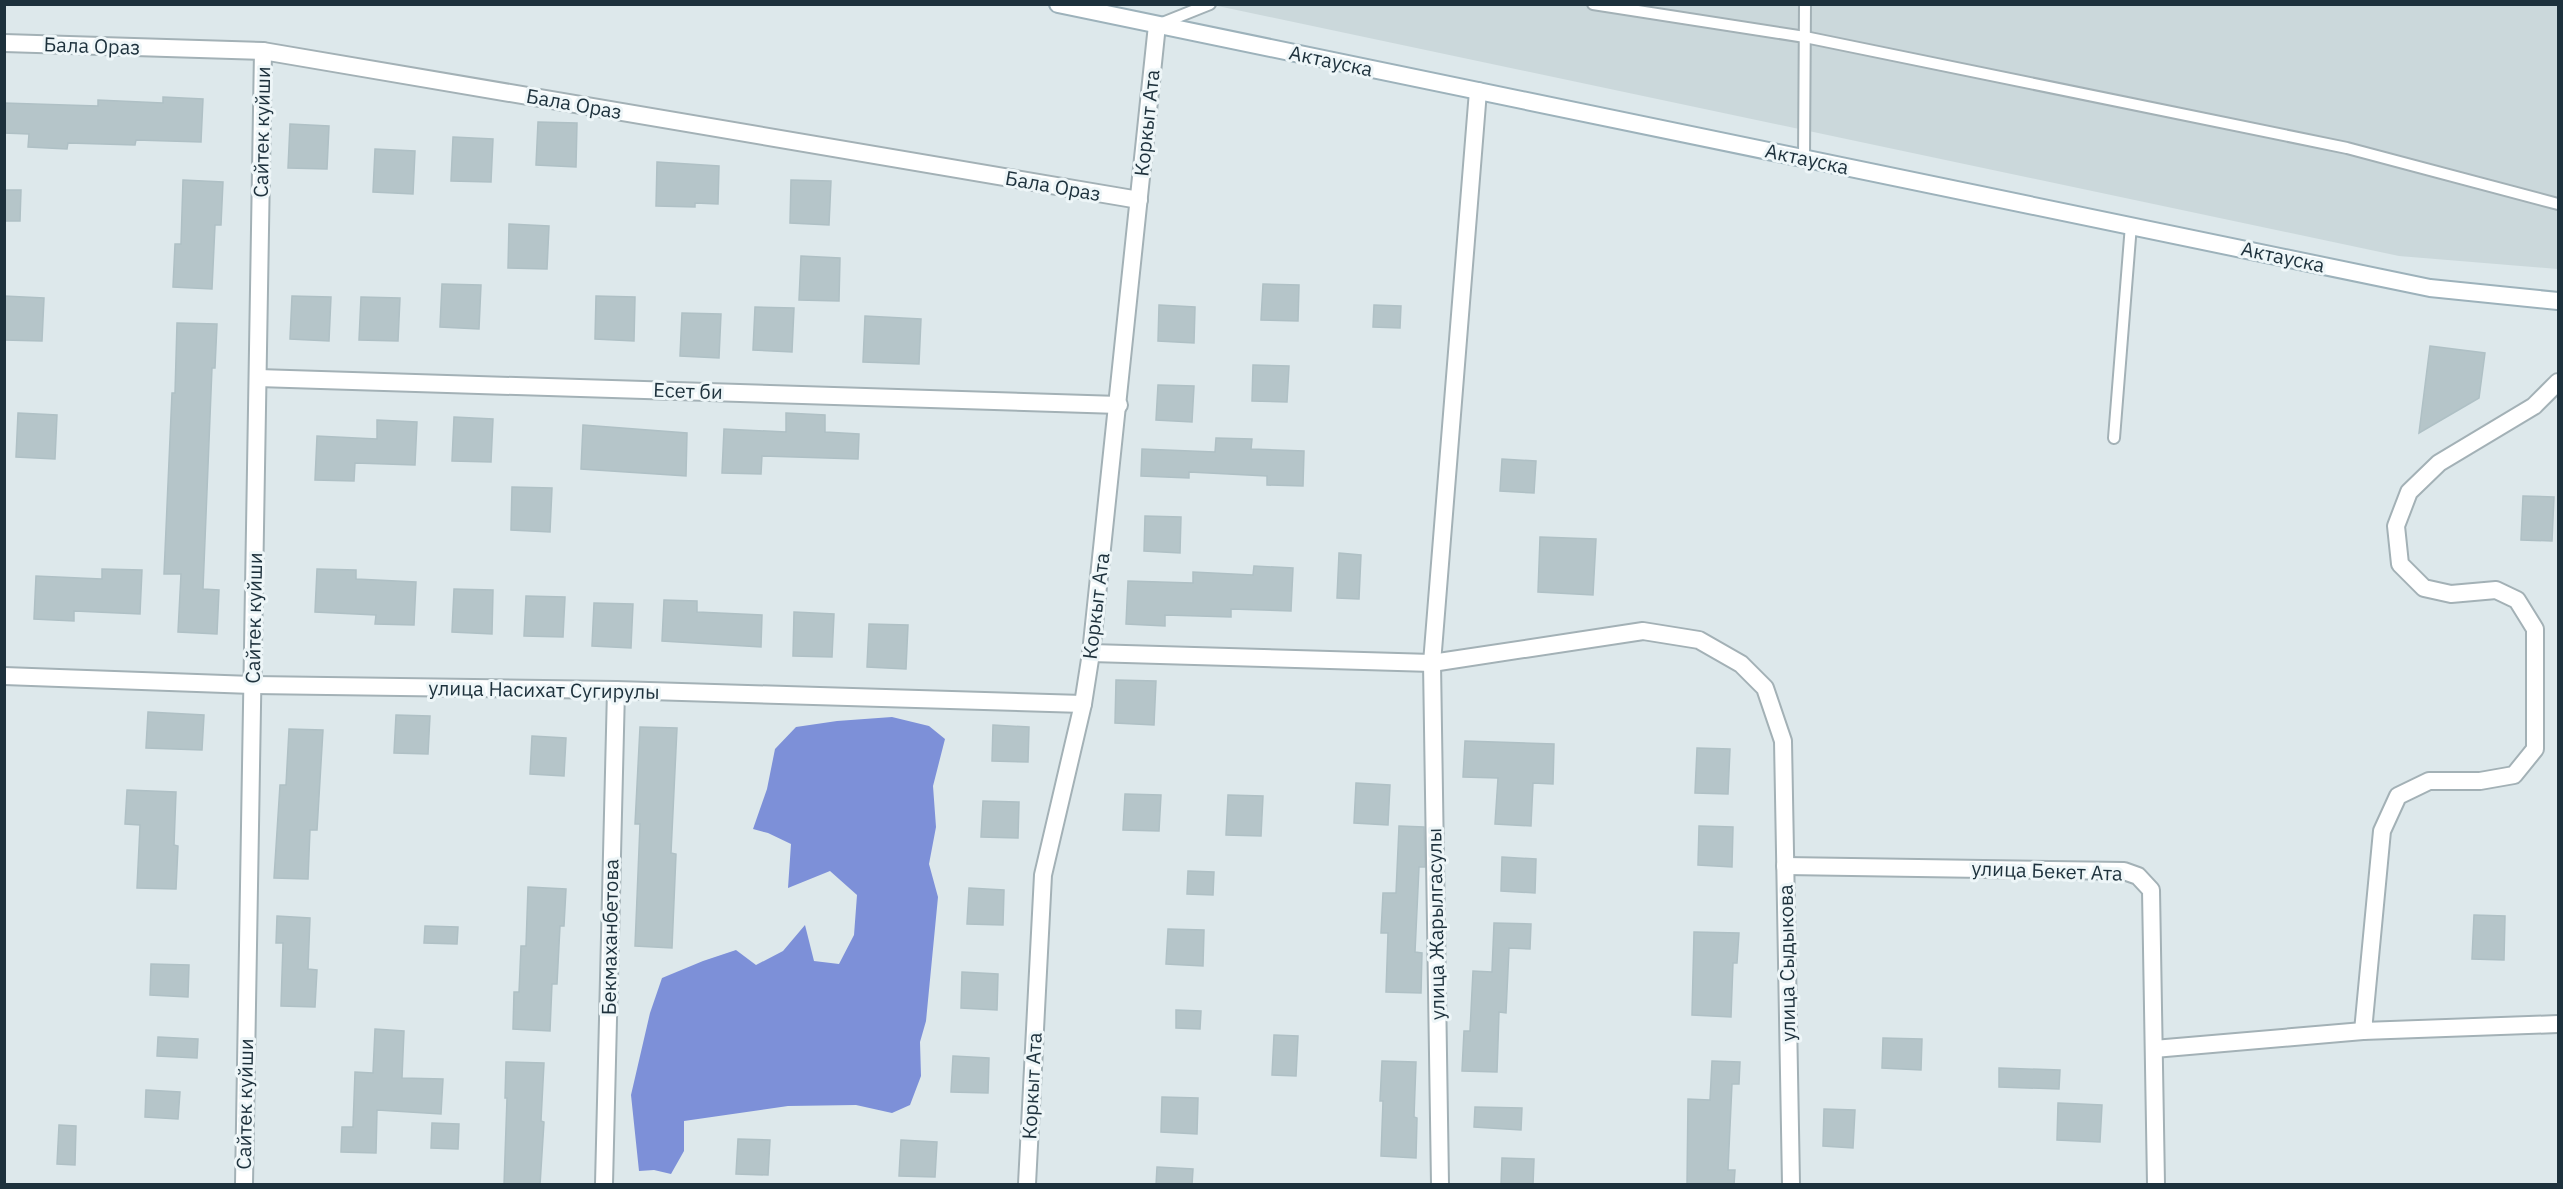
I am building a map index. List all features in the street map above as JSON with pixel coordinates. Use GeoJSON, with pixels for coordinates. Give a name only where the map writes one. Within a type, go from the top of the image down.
{"type":"FeatureCollection","features":[{"type":"Feature","properties":{"kind":"street","name":"Актауска"},"geometry":{"type":"LineString","coordinates":[[1058,4],[2430,288],[2559,301]]}},
{"type":"Feature","properties":{"kind":"street","name":"Коркыт Ата"},"geometry":{"type":"LineString","coordinates":[[1027,1185],[1043,875],[1083,704],[1091,653],[1119,405],[1157,25]]}},
{"type":"Feature","properties":{"kind":"street","name":"Бала Ораз"},"geometry":{"type":"LineString","coordinates":[[4,43],[263,51],[1139,200]]}},
{"type":"Feature","properties":{"kind":"street","name":"Сайтек куйши"},"geometry":{"type":"LineString","coordinates":[[244,1185],[263,51]]}},
{"type":"Feature","properties":{"kind":"street","name":"улица Жарылгасулы"},"geometry":{"type":"LineString","coordinates":[[1440,1185],[1432,663],[1478,91]]}},
{"type":"Feature","properties":{"kind":"street","name":"Есет би"},"geometry":{"type":"LineString","coordinates":[[258,378],[1119,405]]}},
{"type":"Feature","properties":{"kind":"street"},"geometry":{"type":"LineString","coordinates":[[2363,1031],[2382,831],[2398,796],[2429,781],[2480,781],[2514,775],[2535,749],[2535,629],[2517,600],[2496,590],[2451,594],[2424,588],[2400,564],[2396,526],[2409,492],[2439,463],[2534,406],[2559,382]]}},
{"type":"Feature","properties":{"kind":"street","name":"улица Сыдыкова"},"geometry":{"type":"LineString","coordinates":[[1091,653],[1432,663],[1643,631],[1699,640],[1741,664],[1765,688],[1783,741],[1791,1185]]}},
{"type":"Feature","properties":{"kind":"street","name":"улица Насихат Сугирулы"},"geometry":{"type":"LineString","coordinates":[[4,676],[252,685],[616,690],[1083,704]]}},
{"type":"Feature","properties":{"kind":"street","name":"Бекмаханбетова"},"geometry":{"type":"LineString","coordinates":[[603,1185],[616,690]]}},
{"type":"Feature","properties":{"kind":"street","name":"улица Бекет Ата"},"geometry":{"type":"LineString","coordinates":[[1785,866],[2124,871],[2138,876],[2151,890],[2156,1185]]}},
{"type":"Feature","properties":{"kind":"street"},"geometry":{"type":"LineString","coordinates":[[2154,1049],[2363,1031],[2559,1024]]}},
{"type":"Feature","properties":{"kind":"lane"},"geometry":{"type":"LineString","coordinates":[[1157,25],[1210,4]]}},
{"type":"Feature","properties":{"kind":"lane"},"geometry":{"type":"LineString","coordinates":[[1593,4],[1804,37],[2347,148],[2559,204]]}},
{"type":"Feature","properties":{"kind":"lane"},"geometry":{"type":"LineString","coordinates":[[1804,158],[1805,4]]}},
{"type":"Feature","properties":{"kind":"lane"},"geometry":{"type":"LineString","coordinates":[[2114,438],[2131,225]]}},
{"type":"Feature","properties":{"kind":"shaded area"},"geometry":{"type":"Polygon","coordinates":[[[1213,5],[2558,5],[2558,269],[2399,256],[1213,5]]]}},
{"type":"Feature","properties":{"kind":"water"},"geometry":{"type":"Polygon","coordinates":[[[892,717],[929,726],[945,739],[933,786],[936,827],[929,864],[938,897],[926,1021],[920,1042],[921,1076],[910,1105],[892,1113],[856,1105],[788,1106],[684,1121],[684,1151],[671,1174],[654,1170],[639,1171],[631,1095],[650,1013],[662,978],[736,950],[756,965],[783,951],[805,925],[814,961],[839,964],[854,935],[857,895],[830,871],[788,888],[791,844],[753,829],[767,789],[775,749],[796,727],[892,717]]]}},
{"type":"Feature","properties":{"kind":"building"},"geometry":{"type":"Polygon","coordinates":[[[163,97],[203,99],[201,142],[136,140],[135,145],[68,143],[67,149],[28,147],[29,134],[4,133],[4,103],[98,106],[98,100],[163,103],[163,97]]]}},
{"type":"Feature","properties":{"kind":"building"},"geometry":{"type":"Polygon","coordinates":[[[538,122],[577,123],[576,167],[536,165],[538,122]]]}},
{"type":"Feature","properties":{"kind":"building"},"geometry":{"type":"Polygon","coordinates":[[[290,124],[329,126],[327,169],[288,168],[290,124]]]}},
{"type":"Feature","properties":{"kind":"building"},"geometry":{"type":"Polygon","coordinates":[[[453,137],[493,139],[491,182],[451,181],[453,137]]]}},
{"type":"Feature","properties":{"kind":"building"},"geometry":{"type":"Polygon","coordinates":[[[375,149],[415,151],[413,194],[373,192],[375,149]]]}},
{"type":"Feature","properties":{"kind":"building"},"geometry":{"type":"Polygon","coordinates":[[[657,162],[719,166],[718,204],[695,203],[695,207],[656,206],[657,162]]]}},
{"type":"Feature","properties":{"kind":"building"},"geometry":{"type":"Polygon","coordinates":[[[183,180],[223,182],[221,225],[215,225],[212,289],[173,287],[175,244],[181,244],[183,180]]]}},
{"type":"Feature","properties":{"kind":"building"},"geometry":{"type":"Polygon","coordinates":[[[791,180],[831,181],[829,225],[790,223],[791,180]]]}},
{"type":"Feature","properties":{"kind":"building"},"geometry":{"type":"Polygon","coordinates":[[[4,190],[21,190],[20,221],[4,221],[4,190]]]}},
{"type":"Feature","properties":{"kind":"building"},"geometry":{"type":"Polygon","coordinates":[[[509,224],[549,226],[547,269],[508,268],[509,224]]]}},
{"type":"Feature","properties":{"kind":"building"},"geometry":{"type":"Polygon","coordinates":[[[801,256],[840,258],[839,301],[799,300],[801,256]]]}},
{"type":"Feature","properties":{"kind":"building"},"geometry":{"type":"Polygon","coordinates":[[[442,284],[481,285],[479,329],[440,327],[442,284]]]}},
{"type":"Feature","properties":{"kind":"building"},"geometry":{"type":"Polygon","coordinates":[[[1263,284],[1299,285],[1298,321],[1261,320],[1263,284]]]}},
{"type":"Feature","properties":{"kind":"building"},"geometry":{"type":"Polygon","coordinates":[[[4,296],[44,298],[42,341],[4,340],[4,296]]]}},
{"type":"Feature","properties":{"kind":"building"},"geometry":{"type":"Polygon","coordinates":[[[292,296],[331,297],[329,341],[290,339],[292,296]]]}},
{"type":"Feature","properties":{"kind":"building"},"geometry":{"type":"Polygon","coordinates":[[[596,296],[635,297],[634,341],[595,339],[596,296]]]}},
{"type":"Feature","properties":{"kind":"building"},"geometry":{"type":"Polygon","coordinates":[[[361,297],[400,298],[398,341],[359,340],[361,297]]]}},
{"type":"Feature","properties":{"kind":"building"},"geometry":{"type":"Polygon","coordinates":[[[1159,305],[1195,307],[1194,343],[1158,341],[1159,305]]]}},
{"type":"Feature","properties":{"kind":"building"},"geometry":{"type":"Polygon","coordinates":[[[1374,305],[1401,306],[1400,328],[1373,327],[1374,305]]]}},
{"type":"Feature","properties":{"kind":"building"},"geometry":{"type":"Polygon","coordinates":[[[755,307],[794,308],[792,352],[753,350],[755,307]]]}},
{"type":"Feature","properties":{"kind":"building"},"geometry":{"type":"Polygon","coordinates":[[[682,313],[721,314],[719,358],[680,356],[682,313]]]}},
{"type":"Feature","properties":{"kind":"building"},"geometry":{"type":"Polygon","coordinates":[[[865,316],[921,319],[919,364],[863,362],[865,316]]]}},
{"type":"Feature","properties":{"kind":"building"},"geometry":{"type":"Polygon","coordinates":[[[177,323],[217,324],[215,368],[212,368],[203,589],[219,590],[217,634],[178,632],[181,574],[164,574],[177,323]]]}},
{"type":"Feature","properties":{"kind":"building"},"geometry":{"type":"Polygon","coordinates":[[[2430,346],[2485,353],[2479,398],[2419,433],[2430,346]]]}},
{"type":"Feature","properties":{"kind":"building"},"geometry":{"type":"Polygon","coordinates":[[[1253,365],[1289,366],[1287,402],[1252,401],[1253,365]]]}},
{"type":"Feature","properties":{"kind":"building"},"geometry":{"type":"Polygon","coordinates":[[[1158,385],[1194,386],[1192,422],[1156,420],[1158,385]]]}},
{"type":"Feature","properties":{"kind":"building"},"geometry":{"type":"Polygon","coordinates":[[[18,413],[57,415],[55,459],[16,457],[18,413]]]}},
{"type":"Feature","properties":{"kind":"building"},"geometry":{"type":"Polygon","coordinates":[[[786,413],[825,415],[825,432],[859,434],[858,459],[762,456],[761,474],[722,473],[724,429],[786,432],[786,413]]]}},
{"type":"Feature","properties":{"kind":"building"},"geometry":{"type":"Polygon","coordinates":[[[454,417],[493,419],[491,462],[452,461],[454,417]]]}},
{"type":"Feature","properties":{"kind":"building"},"geometry":{"type":"Polygon","coordinates":[[[377,420],[417,422],[415,465],[355,463],[354,481],[315,480],[317,436],[377,439],[377,420]]]}},
{"type":"Feature","properties":{"kind":"building"},"geometry":{"type":"Polygon","coordinates":[[[583,425],[687,433],[686,476],[581,469],[583,425]]]}},
{"type":"Feature","properties":{"kind":"building"},"geometry":{"type":"Polygon","coordinates":[[[1216,438],[1252,439],[1251,449],[1304,451],[1303,486],[1267,485],[1267,476],[1189,472],[1189,478],[1141,476],[1142,449],[1215,452],[1216,438]]]}},
{"type":"Feature","properties":{"kind":"building"},"geometry":{"type":"Polygon","coordinates":[[[1502,459],[1536,461],[1534,493],[1500,491],[1502,459]]]}},
{"type":"Feature","properties":{"kind":"building"},"geometry":{"type":"Polygon","coordinates":[[[512,487],[552,488],[550,532],[511,530],[512,487]]]}},
{"type":"Feature","properties":{"kind":"building"},"geometry":{"type":"Polygon","coordinates":[[[2523,496],[2554,497],[2552,541],[2521,540],[2523,496]]]}},
{"type":"Feature","properties":{"kind":"building"},"geometry":{"type":"Polygon","coordinates":[[[1145,516],[1181,517],[1180,553],[1144,551],[1145,516]]]}},
{"type":"Feature","properties":{"kind":"building"},"geometry":{"type":"Polygon","coordinates":[[[1540,537],[1596,539],[1593,595],[1538,592],[1540,537]]]}},
{"type":"Feature","properties":{"kind":"building"},"geometry":{"type":"Polygon","coordinates":[[[1339,553],[1361,555],[1359,599],[1337,598],[1339,553]]]}},
{"type":"Feature","properties":{"kind":"building"},"geometry":{"type":"Polygon","coordinates":[[[1254,566],[1293,568],[1291,611],[1231,609],[1231,617],[1165,615],[1165,626],[1126,624],[1128,581],[1193,583],[1193,572],[1253,575],[1254,566]]]}},
{"type":"Feature","properties":{"kind":"building"},"geometry":{"type":"Polygon","coordinates":[[[102,569],[142,570],[140,614],[74,611],[74,621],[34,619],[36,576],[102,579],[102,569]]]}},
{"type":"Feature","properties":{"kind":"building"},"geometry":{"type":"Polygon","coordinates":[[[317,569],[356,570],[356,579],[416,582],[414,625],[375,624],[376,615],[315,612],[317,569]]]}},
{"type":"Feature","properties":{"kind":"building"},"geometry":{"type":"Polygon","coordinates":[[[454,589],[493,590],[492,634],[452,632],[454,589]]]}},
{"type":"Feature","properties":{"kind":"building"},"geometry":{"type":"Polygon","coordinates":[[[526,596],[565,597],[563,637],[524,636],[526,596]]]}},
{"type":"Feature","properties":{"kind":"building"},"geometry":{"type":"Polygon","coordinates":[[[664,600],[697,601],[697,612],[762,615],[761,647],[662,641],[664,600]]]}},
{"type":"Feature","properties":{"kind":"building"},"geometry":{"type":"Polygon","coordinates":[[[594,603],[633,604],[631,648],[592,646],[594,603]]]}},
{"type":"Feature","properties":{"kind":"building"},"geometry":{"type":"Polygon","coordinates":[[[794,612],[834,614],[832,657],[793,656],[794,612]]]}},
{"type":"Feature","properties":{"kind":"building"},"geometry":{"type":"Polygon","coordinates":[[[869,624],[908,625],[906,669],[867,667],[869,624]]]}},
{"type":"Feature","properties":{"kind":"building"},"geometry":{"type":"Polygon","coordinates":[[[1116,680],[1156,681],[1154,725],[1115,723],[1116,680]]]}},
{"type":"Feature","properties":{"kind":"building"},"geometry":{"type":"Polygon","coordinates":[[[148,712],[204,715],[202,750],[146,748],[148,712]]]}},
{"type":"Feature","properties":{"kind":"building"},"geometry":{"type":"Polygon","coordinates":[[[396,715],[430,716],[428,754],[394,753],[396,715]]]}},
{"type":"Feature","properties":{"kind":"building"},"geometry":{"type":"Polygon","coordinates":[[[993,725],[1029,727],[1028,762],[992,761],[993,725]]]}},
{"type":"Feature","properties":{"kind":"building"},"geometry":{"type":"Polygon","coordinates":[[[640,727],[677,728],[671,853],[676,854],[672,948],[635,946],[640,824],[635,824],[640,727]]]}},
{"type":"Feature","properties":{"kind":"building"},"geometry":{"type":"Polygon","coordinates":[[[289,729],[323,730],[317,830],[310,830],[308,879],[274,878],[280,785],[286,785],[289,729]]]}},
{"type":"Feature","properties":{"kind":"building"},"geometry":{"type":"Polygon","coordinates":[[[532,736],[566,738],[564,776],[530,774],[532,736]]]}},
{"type":"Feature","properties":{"kind":"building"},"geometry":{"type":"Polygon","coordinates":[[[1465,741],[1554,744],[1553,784],[1533,783],[1531,826],[1495,824],[1498,778],[1463,777],[1465,741]]]}},
{"type":"Feature","properties":{"kind":"building"},"geometry":{"type":"Polygon","coordinates":[[[1697,748],[1730,749],[1728,794],[1695,793],[1697,748]]]}},
{"type":"Feature","properties":{"kind":"building"},"geometry":{"type":"Polygon","coordinates":[[[1356,783],[1390,785],[1388,825],[1354,823],[1356,783]]]}},
{"type":"Feature","properties":{"kind":"building"},"geometry":{"type":"Polygon","coordinates":[[[127,790],[176,792],[174,845],[178,846],[176,889],[137,888],[140,825],[125,824],[127,790]]]}},
{"type":"Feature","properties":{"kind":"building"},"geometry":{"type":"Polygon","coordinates":[[[1125,794],[1161,795],[1159,831],[1123,830],[1125,794]]]}},
{"type":"Feature","properties":{"kind":"building"},"geometry":{"type":"Polygon","coordinates":[[[1228,795],[1263,796],[1261,836],[1226,835],[1228,795]]]}},
{"type":"Feature","properties":{"kind":"building"},"geometry":{"type":"Polygon","coordinates":[[[983,801],[1019,802],[1018,838],[981,837],[983,801]]]}},
{"type":"Feature","properties":{"kind":"building"},"geometry":{"type":"Polygon","coordinates":[[[1399,826],[1424,827],[1425,867],[1419,867],[1415,952],[1422,953],[1421,993],[1386,992],[1388,933],[1381,933],[1383,893],[1396,893],[1399,826]]]}},
{"type":"Feature","properties":{"kind":"building"},"geometry":{"type":"Polygon","coordinates":[[[1699,826],[1733,827],[1732,867],[1698,865],[1699,826]]]}},
{"type":"Feature","properties":{"kind":"building"},"geometry":{"type":"Polygon","coordinates":[[[1502,857],[1536,859],[1535,893],[1501,891],[1502,857]]]}},
{"type":"Feature","properties":{"kind":"building"},"geometry":{"type":"Polygon","coordinates":[[[1188,871],[1214,872],[1213,895],[1187,894],[1188,871]]]}},
{"type":"Feature","properties":{"kind":"building"},"geometry":{"type":"Polygon","coordinates":[[[528,887],[566,889],[564,926],[560,926],[557,984],[552,984],[550,1031],[513,1029],[514,992],[519,992],[521,946],[526,946],[528,887]]]}},
{"type":"Feature","properties":{"kind":"building"},"geometry":{"type":"Polygon","coordinates":[[[969,888],[1004,890],[1003,925],[967,924],[969,888]]]}},
{"type":"Feature","properties":{"kind":"building"},"geometry":{"type":"Polygon","coordinates":[[[2474,915],[2505,916],[2504,960],[2472,959],[2474,915]]]}},
{"type":"Feature","properties":{"kind":"building"},"geometry":{"type":"Polygon","coordinates":[[[277,916],[310,918],[308,969],[317,970],[315,1007],[281,1006],[283,943],[276,943],[277,916]]]}},
{"type":"Feature","properties":{"kind":"building"},"geometry":{"type":"Polygon","coordinates":[[[1494,923],[1531,924],[1530,949],[1509,948],[1506,1013],[1499,1012],[1497,1072],[1462,1071],[1464,1031],[1470,1031],[1473,971],[1492,972],[1494,923]]]}},
{"type":"Feature","properties":{"kind":"building"},"geometry":{"type":"Polygon","coordinates":[[[425,926],[458,927],[457,944],[424,943],[425,926]]]}},
{"type":"Feature","properties":{"kind":"building"},"geometry":{"type":"Polygon","coordinates":[[[1168,929],[1204,930],[1203,966],[1166,964],[1168,929]]]}},
{"type":"Feature","properties":{"kind":"building"},"geometry":{"type":"Polygon","coordinates":[[[1694,932],[1739,933],[1737,963],[1733,963],[1731,1017],[1692,1015],[1694,932]]]}},
{"type":"Feature","properties":{"kind":"building"},"geometry":{"type":"Polygon","coordinates":[[[151,964],[189,965],[188,997],[150,995],[151,964]]]}},
{"type":"Feature","properties":{"kind":"building"},"geometry":{"type":"Polygon","coordinates":[[[962,972],[998,974],[997,1010],[961,1008],[962,972]]]}},
{"type":"Feature","properties":{"kind":"building"},"geometry":{"type":"Polygon","coordinates":[[[1176,1010],[1201,1011],[1200,1029],[1176,1028],[1176,1010]]]}},
{"type":"Feature","properties":{"kind":"building"},"geometry":{"type":"Polygon","coordinates":[[[375,1029],[404,1031],[402,1078],[443,1079],[441,1114],[377,1110],[376,1153],[341,1152],[342,1127],[353,1127],[355,1072],[373,1073],[375,1029]]]}},
{"type":"Feature","properties":{"kind":"building"},"geometry":{"type":"Polygon","coordinates":[[[1274,1035],[1298,1036],[1296,1076],[1272,1075],[1274,1035]]]}},
{"type":"Feature","properties":{"kind":"building"},"geometry":{"type":"Polygon","coordinates":[[[158,1037],[198,1039],[197,1058],[157,1056],[158,1037]]]}},
{"type":"Feature","properties":{"kind":"building"},"geometry":{"type":"Polygon","coordinates":[[[1883,1038],[1922,1039],[1921,1070],[1882,1068],[1883,1038]]]}},
{"type":"Feature","properties":{"kind":"building"},"geometry":{"type":"Polygon","coordinates":[[[953,1056],[989,1058],[988,1093],[951,1092],[953,1056]]]}},
{"type":"Feature","properties":{"kind":"building"},"geometry":{"type":"Polygon","coordinates":[[[1382,1061],[1416,1062],[1414,1117],[1417,1118],[1416,1158],[1381,1156],[1382,1061]]]}},
{"type":"Feature","properties":{"kind":"building"},"geometry":{"type":"Polygon","coordinates":[[[1712,1061],[1740,1062],[1739,1084],[1732,1084],[1728,1170],[1735,1170],[1734,1185],[1687,1185],[1688,1099],[1710,1100],[1712,1061]]]}},
{"type":"Feature","properties":{"kind":"building"},"geometry":{"type":"Polygon","coordinates":[[[506,1062],[544,1063],[541,1121],[544,1122],[540,1185],[504,1185],[506,1062]]]}},
{"type":"Feature","properties":{"kind":"building"},"geometry":{"type":"Polygon","coordinates":[[[1999,1068],[2060,1070],[2059,1089],[1999,1087],[1999,1068]]]}},
{"type":"Feature","properties":{"kind":"building"},"geometry":{"type":"Polygon","coordinates":[[[146,1090],[180,1092],[178,1119],[145,1117],[146,1090]]]}},
{"type":"Feature","properties":{"kind":"building"},"geometry":{"type":"Polygon","coordinates":[[[1162,1097],[1198,1098],[1197,1134],[1161,1132],[1162,1097]]]}},
{"type":"Feature","properties":{"kind":"building"},"geometry":{"type":"Polygon","coordinates":[[[2058,1103],[2102,1105],[2100,1142],[2057,1140],[2058,1103]]]}},
{"type":"Feature","properties":{"kind":"building"},"geometry":{"type":"Polygon","coordinates":[[[1475,1107],[1522,1108],[1521,1130],[1474,1127],[1475,1107]]]}},
{"type":"Feature","properties":{"kind":"building"},"geometry":{"type":"Polygon","coordinates":[[[1824,1109],[1855,1110],[1853,1148],[1823,1146],[1824,1109]]]}},
{"type":"Feature","properties":{"kind":"building"},"geometry":{"type":"Polygon","coordinates":[[[432,1123],[459,1124],[458,1149],[431,1148],[432,1123]]]}},
{"type":"Feature","properties":{"kind":"building"},"geometry":{"type":"Polygon","coordinates":[[[59,1125],[76,1126],[75,1165],[57,1164],[59,1125]]]}},
{"type":"Feature","properties":{"kind":"building"},"geometry":{"type":"Polygon","coordinates":[[[738,1139],[770,1140],[768,1175],[736,1174],[738,1139]]]}},
{"type":"Feature","properties":{"kind":"building"},"geometry":{"type":"Polygon","coordinates":[[[901,1140],[937,1142],[935,1177],[899,1176],[901,1140]]]}},
{"type":"Feature","properties":{"kind":"building"},"geometry":{"type":"Polygon","coordinates":[[[1502,1158],[1534,1159],[1533,1185],[1501,1185],[1502,1158]]]}},
{"type":"Feature","properties":{"kind":"building"},"geometry":{"type":"Polygon","coordinates":[[[1157,1167],[1193,1169],[1192,1185],[1156,1185],[1157,1167]]]}}]}
